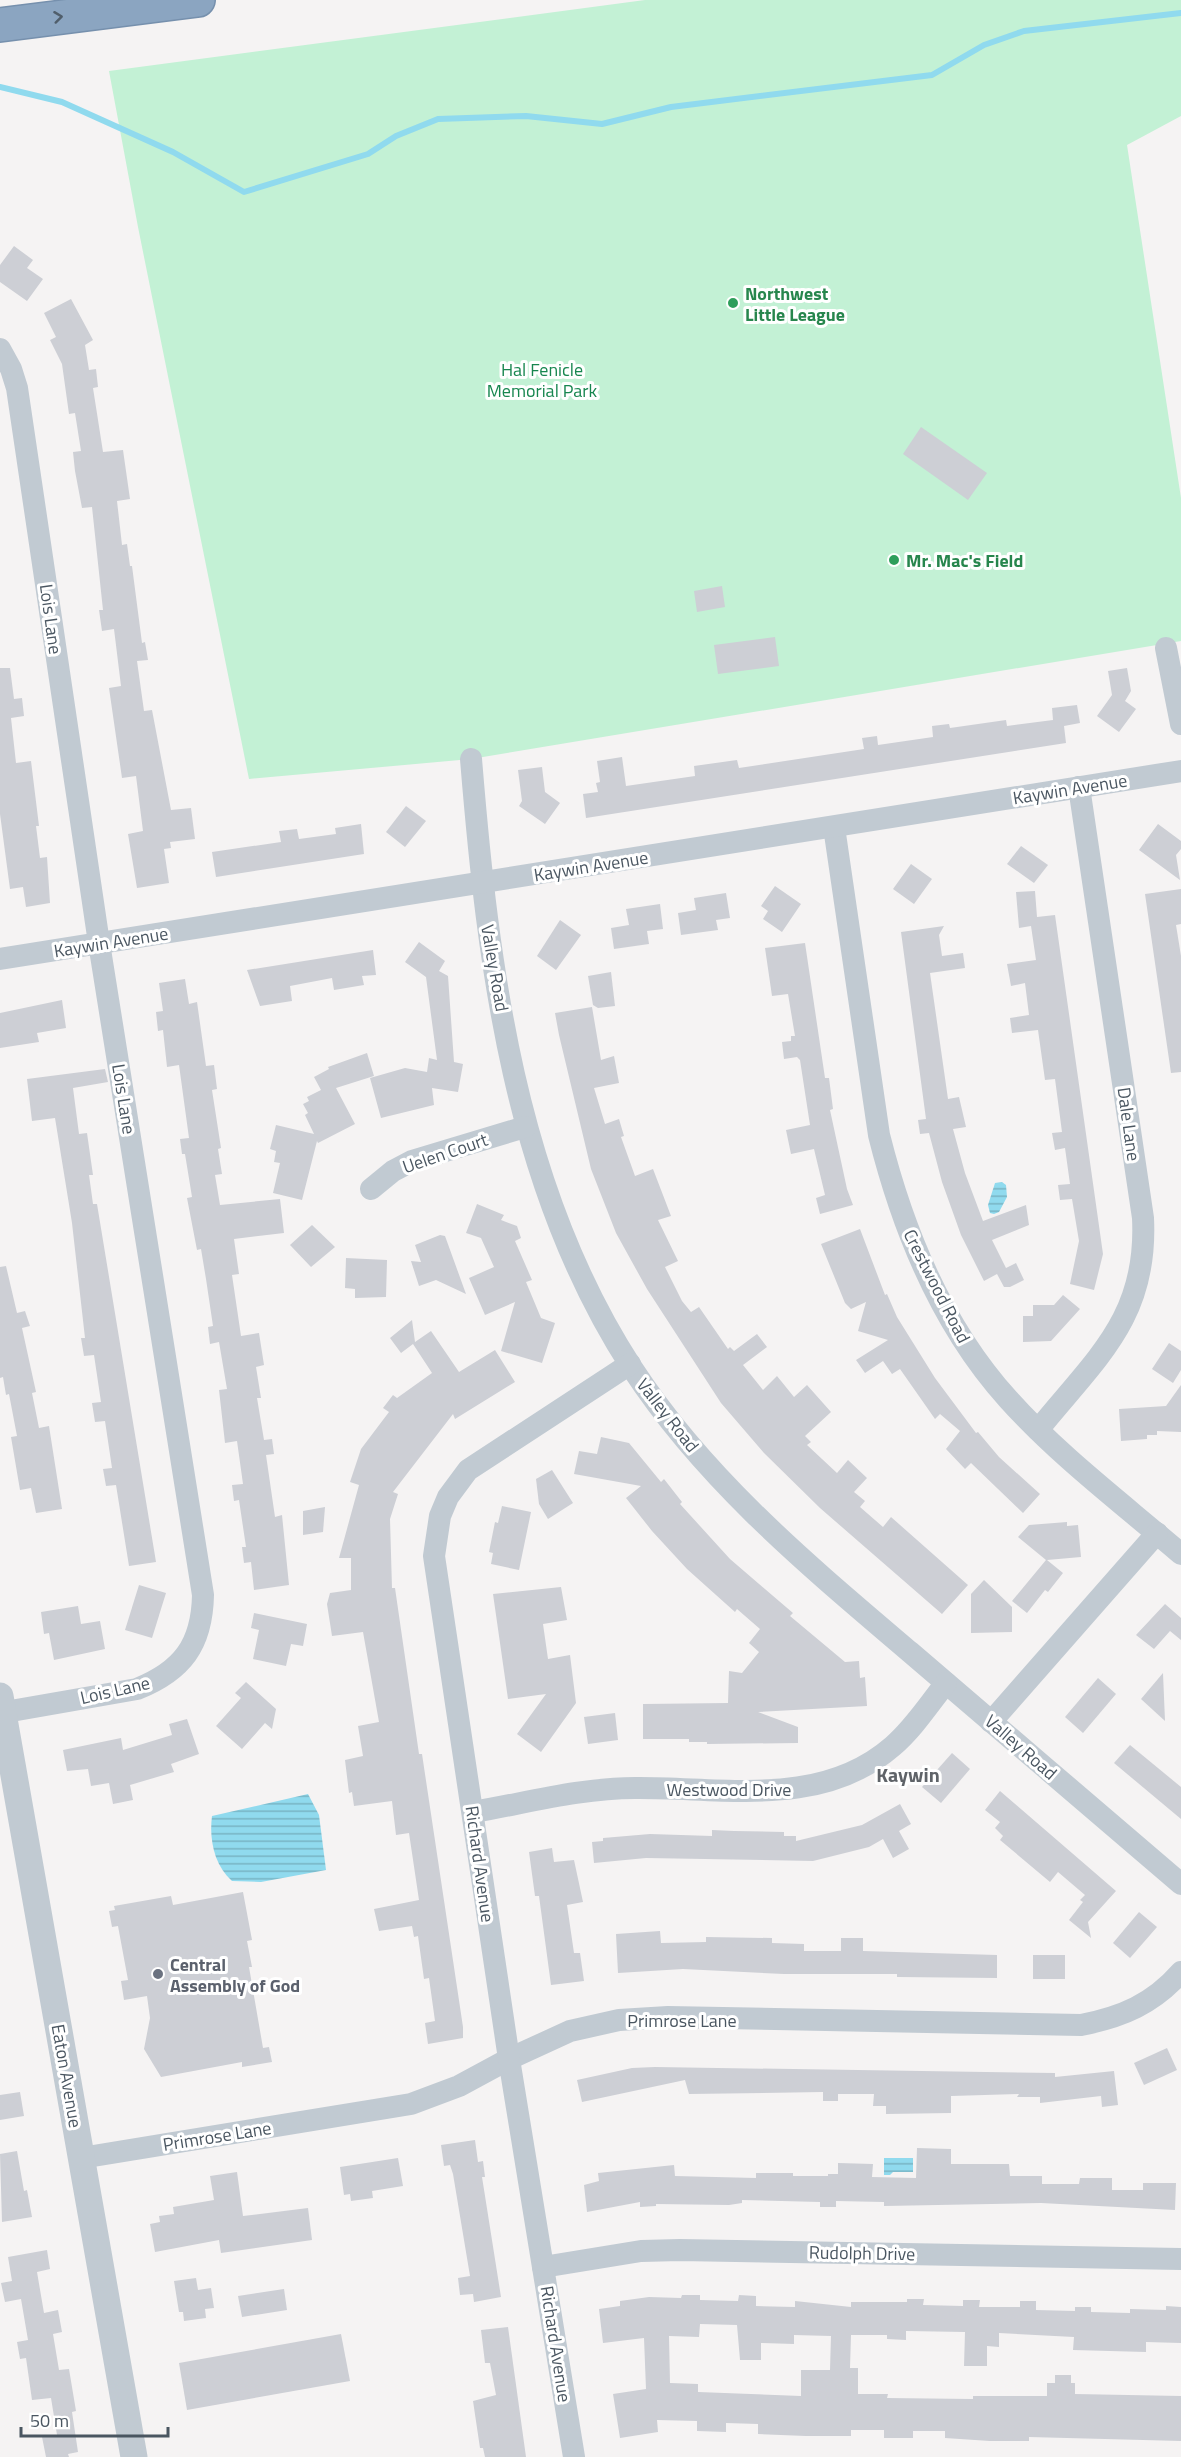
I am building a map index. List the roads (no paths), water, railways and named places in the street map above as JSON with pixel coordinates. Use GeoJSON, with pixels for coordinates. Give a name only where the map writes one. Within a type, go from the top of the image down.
{"type":"FeatureCollection","features":[{"type":"Feature","properties":{"kind":"highway"},"geometry":{"type":"LineString","coordinates":[[0,25],[198,0]]}},
{"type":"Feature","properties":{"kind":"street","name":"Lois Lane"},"geometry":{"type":"LineString","coordinates":[[0,349],[11,369],[17,388],[99,943],[203,1595],[202,1620],[186,1655],[177,1667],[158,1680],[137,1689],[1,1707]]}},
{"type":"Feature","properties":{"kind":"street"},"geometry":{"type":"LineString","coordinates":[[1166,648],[1181,724]]}},
{"type":"Feature","properties":{"kind":"street","name":"Valley Road"},"geometry":{"type":"LineString","coordinates":[[471,759],[481,883],[492,963],[525,1127],[556,1214],[594,1299],[630,1364],[657,1404],[714,1473],[796,1554],[1181,1884]]}},
{"type":"Feature","properties":{"kind":"street","name":"Kaywin Avenue"},"geometry":{"type":"LineString","coordinates":[[0,959],[1181,771]]}},
{"type":"Feature","properties":{"kind":"street","name":"Dale Lane"},"geometry":{"type":"LineString","coordinates":[[1038,1430],[1112,1340],[1127,1315],[1141,1274],[1144,1245],[1143,1218],[1079,787]]}},
{"type":"Feature","properties":{"kind":"street","name":"Crestwood Road"},"geometry":{"type":"LineString","coordinates":[[834,827],[879,1135],[906,1227],[925,1271],[954,1327],[1007,1398],[1038,1430],[1181,1554]]}},
{"type":"Feature","properties":{"kind":"street","name":"Uelen Court"},"geometry":{"type":"LineString","coordinates":[[371,1189],[393,1171],[412,1161],[525,1127]]}},
{"type":"Feature","properties":{"kind":"street","name":"Richard Avenue"},"geometry":{"type":"LineString","coordinates":[[574,2457],[509,2059],[434,1556],[440,1516],[448,1497],[468,1470],[630,1364]]}},
{"type":"Feature","properties":{"kind":"street"},"geometry":{"type":"LineString","coordinates":[[991,1722],[1157,1533]]}},
{"type":"Feature","properties":{"kind":"street","name":"Westwood Drive"},"geometry":{"type":"LineString","coordinates":[[473,1812],[611,1789],[788,1790],[832,1782],[860,1770],[896,1744],[946,1683]]}},
{"type":"Feature","properties":{"kind":"street","name":"Eaton Avenue"},"geometry":{"type":"LineString","coordinates":[[1,1707],[134,2457]]}},
{"type":"Feature","properties":{"kind":"street","name":"Primrose Lane"},"geometry":{"type":"LineString","coordinates":[[81,2158],[411,2104],[459,2086],[509,2059],[570,2031],[594,2024],[643,2018],[1081,2025],[1108,2020],[1134,2010],[1167,1989],[1181,1972]]}},
{"type":"Feature","properties":{"kind":"street","name":"Rudolph Drive"},"geometry":{"type":"LineString","coordinates":[[543,2267],[632,2253],[680,2250],[1181,2259]]}},
{"type":"Feature","properties":{"kind":"water"},"geometry":{"type":"Polygon","coordinates":[[[1002,1182],[1006,1185],[1007,1197],[999,1212],[990,1213],[988,1205],[995,1183],[1002,1182]]]}},
{"type":"Feature","properties":{"kind":"water"},"geometry":{"type":"Polygon","coordinates":[[[308,1794],[319,1815],[326,1870],[261,1882],[232,1881],[221,1867],[214,1851],[211,1834],[212,1816],[308,1794]]]}},
{"type":"Feature","properties":{"kind":"water"},"geometry":{"type":"Polygon","coordinates":[[[884,2158],[913,2158],[913,2172],[893,2172],[890,2175],[884,2175],[884,2158]]]}},
{"type":"Feature","properties":{"kind":"waterway"},"geometry":{"type":"LineString","coordinates":[[0,87],[62,102],[173,152],[244,192],[368,154],[396,136],[438,119],[526,116],[602,124],[671,107],[932,75],[984,45],[1024,31],[1181,13]]}},
{"type":"Feature","properties":{"kind":"place","name":"Northwest Little League"},"geometry":{"type":"Point","coordinates":[733,303]}},
{"type":"Feature","properties":{"kind":"place","name":"Mr. Mac's Field"},"geometry":{"type":"Point","coordinates":[894,560]}},
{"type":"Feature","properties":{"kind":"place","name":"Central Assembly of God"},"geometry":{"type":"Point","coordinates":[158,1974]}},
{"type":"Feature","properties":{"kind":"district","name":"Kaywin"},"geometry":{"type":"Point","coordinates":[908,1774]}},
{"type":"Feature","properties":{"kind":"park label","name":"Hal Fenicle Memorial Park"},"geometry":{"type":"Point","coordinates":[542,379]}}]}
